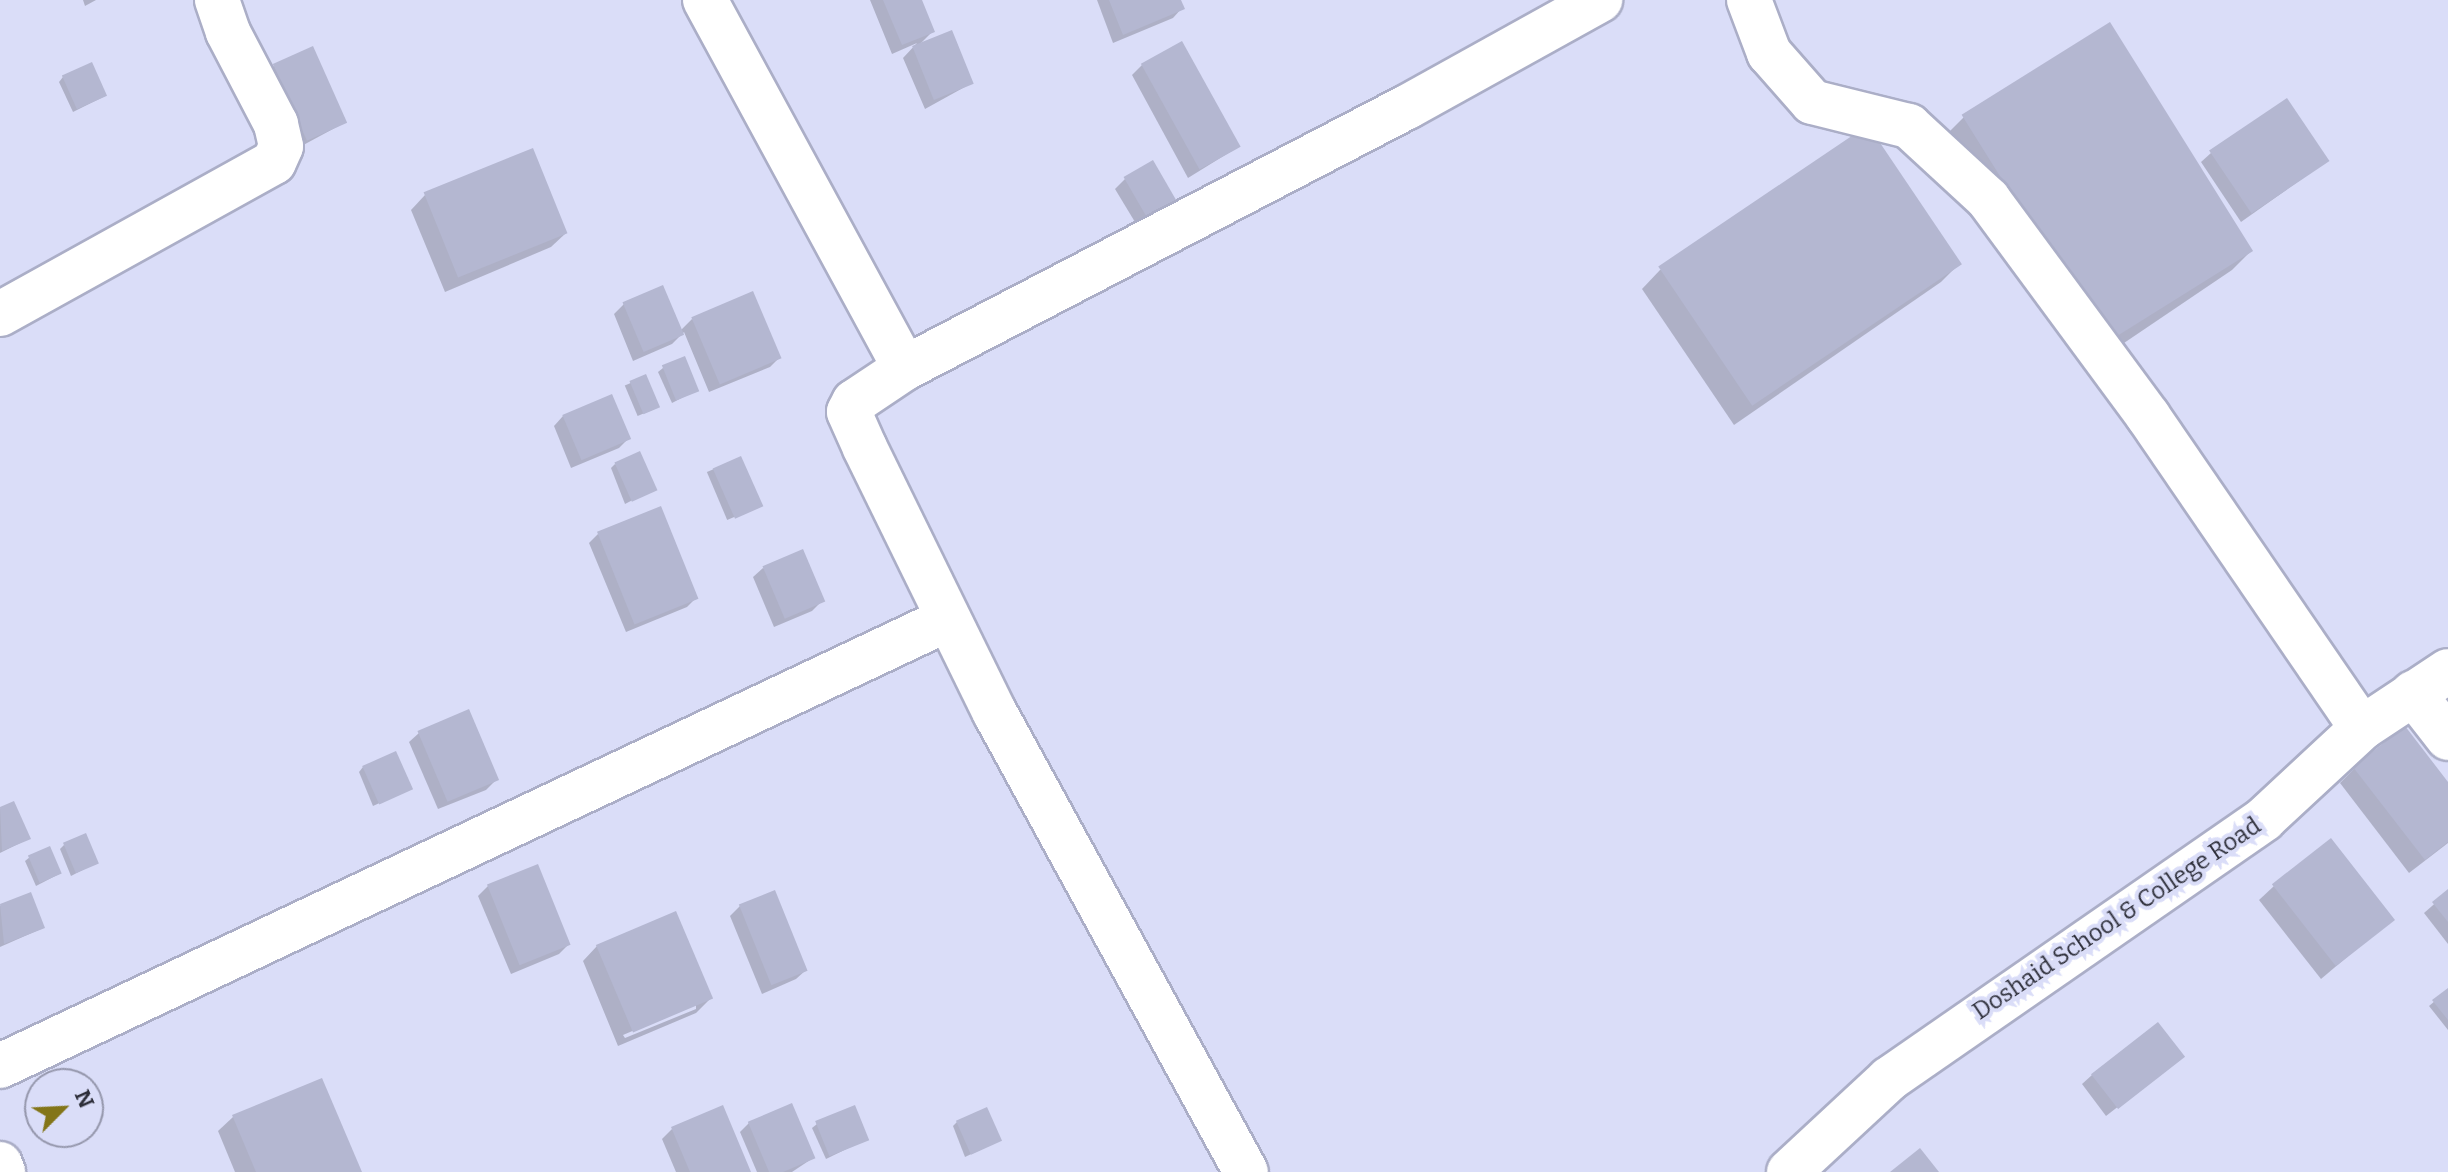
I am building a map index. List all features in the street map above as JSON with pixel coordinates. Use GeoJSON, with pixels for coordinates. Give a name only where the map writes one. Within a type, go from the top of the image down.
{"type":"FeatureCollection","features":[{"type":"Feature","properties":{"kind":"street"},"geometry":{"type":"LineString","coordinates":[[0,314],[274,162],[281,146],[276,124],[228,32],[217,0]]}},
{"type":"Feature","properties":{"kind":"street"},"geometry":{"type":"LineString","coordinates":[[705,0],[905,368]]}},
{"type":"Feature","properties":{"kind":"street"},"geometry":{"type":"LineString","coordinates":[[1246,1172],[948,619],[849,412],[854,402],[905,368],[1393,115],[1600,0]]}},
{"type":"Feature","properties":{"kind":"street"},"geometry":{"type":"LineString","coordinates":[[1749,0],[1769,53],[1812,102],[1909,126],[1988,199],[2148,416],[2362,728]]}},
{"type":"Feature","properties":{"kind":"street"},"geometry":{"type":"LineString","coordinates":[[0,1066],[948,619]]}},
{"type":"Feature","properties":{"kind":"street"},"geometry":{"type":"LineString","coordinates":[[2430,682],[2448,738]]}},
{"type":"Feature","properties":{"kind":"street","name":"Doshaid School & College Road"},"geometry":{"type":"LineString","coordinates":[[1789,1172],[1889,1079],[2264,819],[2362,728],[2430,682]]}},
{"type":"Feature","properties":{"kind":"street"},"geometry":{"type":"LineString","coordinates":[[0,1164],[3,1172]]}},
{"type":"Feature","properties":{"kind":"building"},"geometry":{"type":"Polygon","coordinates":[[[883,0],[922,0],[935,32],[902,45],[883,0]]]}},
{"type":"Feature","properties":{"kind":"building"},"geometry":{"type":"Polygon","coordinates":[[[1109,0],[1181,0],[1185,9],[1123,35],[1109,0]]]}},
{"type":"Feature","properties":{"kind":"building"},"geometry":{"type":"Polygon","coordinates":[[[2110,22],[2253,251],[2105,344],[1962,115],[2110,22]]]}},
{"type":"Feature","properties":{"kind":"building"},"geometry":{"type":"Polygon","coordinates":[[[952,30],[974,84],[934,100],[912,46],[952,30]]]}},
{"type":"Feature","properties":{"kind":"building"},"geometry":{"type":"Polygon","coordinates":[[[1182,41],[1241,147],[1200,170],[1141,64],[1182,41]]]}},
{"type":"Feature","properties":{"kind":"building"},"geometry":{"type":"Polygon","coordinates":[[[313,46],[347,123],[307,141],[273,64],[313,46]]]}},
{"type":"Feature","properties":{"kind":"building"},"geometry":{"type":"Polygon","coordinates":[[[92,62],[107,96],[77,109],[62,75],[92,62]]]}},
{"type":"Feature","properties":{"kind":"building"},"geometry":{"type":"Polygon","coordinates":[[[2287,98],[2329,161],[2252,214],[2209,151],[2287,98]]]}},
{"type":"Feature","properties":{"kind":"building"},"geometry":{"type":"Polygon","coordinates":[[[1868,125],[1962,264],[1752,406],[1658,266],[1868,125]]]}},
{"type":"Feature","properties":{"kind":"building"},"geometry":{"type":"Polygon","coordinates":[[[533,148],[567,233],[458,278],[424,192],[533,148]]]}},
{"type":"Feature","properties":{"kind":"building"},"geometry":{"type":"Polygon","coordinates":[[[1153,160],[1180,207],[1151,224],[1124,177],[1153,160]]]}},
{"type":"Feature","properties":{"kind":"building"},"geometry":{"type":"Polygon","coordinates":[[[663,285],[684,335],[644,352],[622,302],[663,285]]]}},
{"type":"Feature","properties":{"kind":"building"},"geometry":{"type":"Polygon","coordinates":[[[753,291],[782,358],[720,384],[691,317],[753,291]]]}},
{"type":"Feature","properties":{"kind":"building"},"geometry":{"type":"Polygon","coordinates":[[[685,356],[699,391],[676,401],[662,365],[685,356]]]}},
{"type":"Feature","properties":{"kind":"building"},"geometry":{"type":"Polygon","coordinates":[[[646,374],[660,407],[643,414],[629,381],[646,374]]]}},
{"type":"Feature","properties":{"kind":"building"},"geometry":{"type":"Polygon","coordinates":[[[612,394],[631,439],[581,460],[562,415],[612,394]]]}},
{"type":"Feature","properties":{"kind":"building"},"geometry":{"type":"Polygon","coordinates":[[[640,451],[657,490],[632,502],[614,462],[640,451]]]}},
{"type":"Feature","properties":{"kind":"building"},"geometry":{"type":"Polygon","coordinates":[[[741,456],[763,506],[735,519],[713,469],[741,456]]]}},
{"type":"Feature","properties":{"kind":"building"},"geometry":{"type":"Polygon","coordinates":[[[661,506],[698,599],[634,625],[597,532],[661,506]]]}},
{"type":"Feature","properties":{"kind":"building"},"geometry":{"type":"Polygon","coordinates":[[[803,549],[825,601],[785,619],[762,566],[803,549]]]}},
{"type":"Feature","properties":{"kind":"building"},"geometry":{"type":"Polygon","coordinates":[[[469,709],[499,780],[448,802],[417,731],[469,709]]]}},
{"type":"Feature","properties":{"kind":"building"},"geometry":{"type":"Polygon","coordinates":[[[2405,726],[2448,782],[2448,842],[2425,860],[2353,767],[2405,726]]]}},
{"type":"Feature","properties":{"kind":"building"},"geometry":{"type":"Polygon","coordinates":[[[396,751],[413,789],[379,804],[362,766],[396,751]]]}},
{"type":"Feature","properties":{"kind":"building"},"geometry":{"type":"Polygon","coordinates":[[[14,801],[31,839],[2,851],[0,807],[14,801]]]}},
{"type":"Feature","properties":{"kind":"building"},"geometry":{"type":"Polygon","coordinates":[[[86,833],[99,863],[76,873],[63,843],[86,833]]]}},
{"type":"Feature","properties":{"kind":"building"},"geometry":{"type":"Polygon","coordinates":[[[2331,838],[2395,920],[2336,966],[2272,884],[2331,838]]]}},
{"type":"Feature","properties":{"kind":"building"},"geometry":{"type":"Polygon","coordinates":[[[50,846],[62,874],[40,883],[28,855],[50,846]]]}},
{"type":"Feature","properties":{"kind":"building"},"geometry":{"type":"Polygon","coordinates":[[[538,864],[571,945],[520,965],[487,885],[538,864]]]}},
{"type":"Feature","properties":{"kind":"building"},"geometry":{"type":"Polygon","coordinates":[[[2448,889],[2448,922],[2432,902],[2448,889]]]}},
{"type":"Feature","properties":{"kind":"building"},"geometry":{"type":"Polygon","coordinates":[[[775,890],[808,971],[771,985],[739,905],[775,890]]]}},
{"type":"Feature","properties":{"kind":"building"},"geometry":{"type":"Polygon","coordinates":[[[31,892],[45,928],[4,944],[0,904],[31,892]]]}},
{"type":"Feature","properties":{"kind":"building"},"geometry":{"type":"Polygon","coordinates":[[[676,911],[713,998],[633,1032],[596,945],[676,911]]]}},
{"type":"Feature","properties":{"kind":"building"},"geometry":{"type":"Polygon","coordinates":[[[2448,988],[2448,1020],[2432,1000],[2448,988]]]}},
{"type":"Feature","properties":{"kind":"building"},"geometry":{"type":"Polygon","coordinates":[[[2158,1022],[2185,1057],[2118,1109],[2091,1074],[2158,1022]]]}},
{"type":"Feature","properties":{"kind":"building"},"geometry":{"type":"Polygon","coordinates":[[[322,1078],[362,1172],[256,1172],[232,1115],[322,1078]]]}},
{"type":"Feature","properties":{"kind":"building"},"geometry":{"type":"Polygon","coordinates":[[[792,1103],[815,1158],[783,1172],[769,1172],[748,1122],[792,1103]]]}},
{"type":"Feature","properties":{"kind":"building"},"geometry":{"type":"Polygon","coordinates":[[[723,1105],[751,1172],[690,1172],[671,1127],[723,1105]]]}},
{"type":"Feature","properties":{"kind":"building"},"geometry":{"type":"Polygon","coordinates":[[[855,1105],[869,1140],[829,1156],[815,1121],[855,1105]]]}},
{"type":"Feature","properties":{"kind":"building"},"geometry":{"type":"Polygon","coordinates":[[[987,1107],[1002,1141],[971,1155],[956,1121],[987,1107]]]}},
{"type":"Feature","properties":{"kind":"building"},"geometry":{"type":"Polygon","coordinates":[[[1920,1148],[1939,1172],[1890,1172],[1920,1148]]]}}]}
